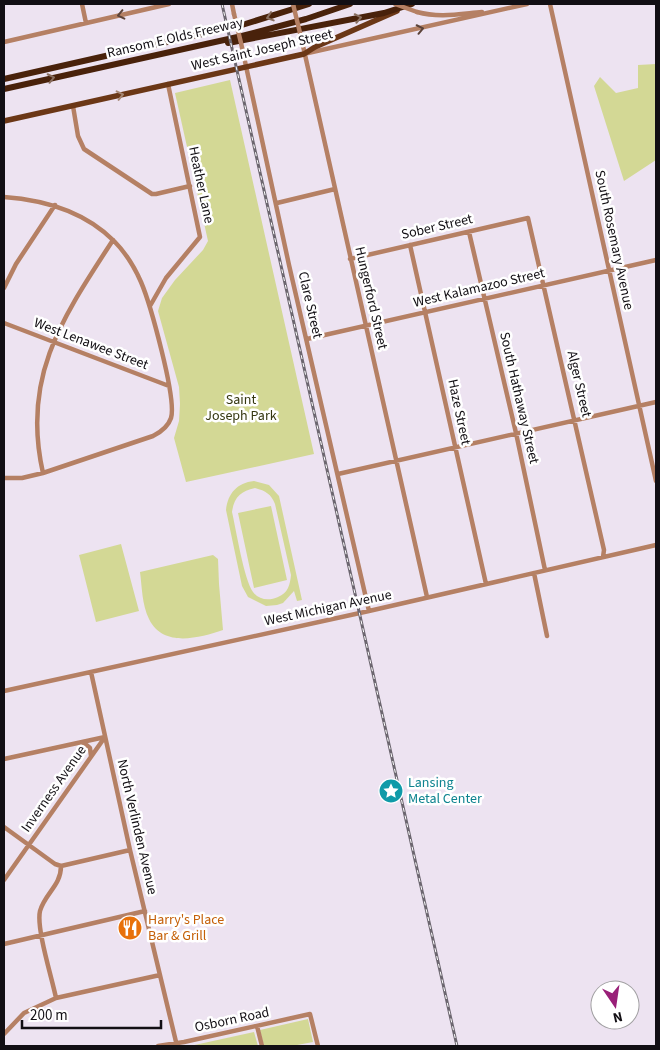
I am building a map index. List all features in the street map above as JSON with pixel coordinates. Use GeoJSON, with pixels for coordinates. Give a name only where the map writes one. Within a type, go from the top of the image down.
{"type":"FeatureCollection","features":[{"type":"Feature","properties":{"kind":"highway","name":"Ransom E Olds Freeway"},"geometry":{"type":"LineString","coordinates":[[4,79],[223,30],[271,17],[308,4]]}},
{"type":"Feature","properties":{"kind":"highway","name":"Ransom E Olds Freeway"},"geometry":{"type":"LineString","coordinates":[[4,89],[271,29],[350,4]]}},
{"type":"Feature","properties":{"kind":"highway"},"geometry":{"type":"LineString","coordinates":[[138,59],[372,16],[412,4]]}},
{"type":"Feature","properties":{"kind":"main road"},"geometry":{"type":"LineString","coordinates":[[304,54],[316,46],[412,4]]}},
{"type":"Feature","properties":{"kind":"main road","name":"West Saint Joseph Street"},"geometry":{"type":"LineString","coordinates":[[4,122],[304,54]]}},
{"type":"Feature","properties":{"kind":"street"},"geometry":{"type":"LineString","coordinates":[[82,4],[86,23]]}},
{"type":"Feature","properties":{"kind":"street"},"geometry":{"type":"LineString","coordinates":[[4,42],[168,4]]}},
{"type":"Feature","properties":{"kind":"street","name":"Clare Street"},"geometry":{"type":"LineString","coordinates":[[232,4],[369,611]]}},
{"type":"Feature","properties":{"kind":"street","name":"Hungerford Street"},"geometry":{"type":"LineString","coordinates":[[293,4],[427,597]]}},
{"type":"Feature","properties":{"kind":"street"},"geometry":{"type":"LineString","coordinates":[[395,4],[417,12],[433,15],[451,16],[490,12]]}},
{"type":"Feature","properties":{"kind":"street","name":"West Saint Joseph Street"},"geometry":{"type":"LineString","coordinates":[[304,54],[527,4]]}},
{"type":"Feature","properties":{"kind":"street","name":"South Rosemary Avenue"},"geometry":{"type":"LineString","coordinates":[[550,4],[656,480]]}},
{"type":"Feature","properties":{"kind":"street","name":"Heather Lane"},"geometry":{"type":"LineString","coordinates":[[150,306],[166,278],[200,237],[168,84]]}},
{"type":"Feature","properties":{"kind":"street"},"geometry":{"type":"LineString","coordinates":[[73,106],[80,143],[93,156],[152,194],[190,186]]}},
{"type":"Feature","properties":{"kind":"street"},"geometry":{"type":"LineString","coordinates":[[277,203],[335,190]]}},
{"type":"Feature","properties":{"kind":"street"},"geometry":{"type":"LineString","coordinates":[[4,197],[55,205],[86,220],[102,230],[130,260],[150,306],[169,386],[172,416],[167,426],[153,436],[43,473],[22,478],[4,478]]}},
{"type":"Feature","properties":{"kind":"street"},"geometry":{"type":"LineString","coordinates":[[4,288],[16,264],[55,205]]}},
{"type":"Feature","properties":{"kind":"street","name":"Sober Street"},"geometry":{"type":"LineString","coordinates":[[350,259],[528,218]]}},
{"type":"Feature","properties":{"kind":"street","name":"Alger Street"},"geometry":{"type":"LineString","coordinates":[[528,218],[604,550],[603,557]]}},
{"type":"Feature","properties":{"kind":"street","name":"South Hathaway Street"},"geometry":{"type":"LineString","coordinates":[[469,232],[516,433],[545,570]]}},
{"type":"Feature","properties":{"kind":"street"},"geometry":{"type":"LineString","coordinates":[[43,473],[39,454],[37,412],[43,374],[53,341],[65,316],[113,240]]}},
{"type":"Feature","properties":{"kind":"street","name":"Haze Street"},"geometry":{"type":"LineString","coordinates":[[410,245],[486,584]]}},
{"type":"Feature","properties":{"kind":"street","name":"West Kalamazoo Street"},"geometry":{"type":"LineString","coordinates":[[307,338],[656,260]]}},
{"type":"Feature","properties":{"kind":"street","name":"West Lenawee Street"},"geometry":{"type":"LineString","coordinates":[[4,323],[169,386]]}},
{"type":"Feature","properties":{"kind":"street"},"geometry":{"type":"LineString","coordinates":[[338,474],[656,402]]}},
{"type":"Feature","properties":{"kind":"street","name":"West Michigan Avenue"},"geometry":{"type":"LineString","coordinates":[[4,691],[369,611],[656,545]]}},
{"type":"Feature","properties":{"kind":"street"},"geometry":{"type":"LineString","coordinates":[[534,572],[547,636]]}},
{"type":"Feature","properties":{"kind":"street","name":"North Verlinden Avenue"},"geometry":{"type":"LineString","coordinates":[[91,672],[130,850],[177,1044]]}},
{"type":"Feature","properties":{"kind":"street"},"geometry":{"type":"LineString","coordinates":[[4,759],[105,737]]}},
{"type":"Feature","properties":{"kind":"street","name":"Inverness Avenue"},"geometry":{"type":"LineString","coordinates":[[4,880],[105,737]]}},
{"type":"Feature","properties":{"kind":"street"},"geometry":{"type":"LineString","coordinates":[[82,742],[90,748],[91,757]]}},
{"type":"Feature","properties":{"kind":"street"},"geometry":{"type":"LineString","coordinates":[[4,827],[60,866],[130,850]]}},
{"type":"Feature","properties":{"kind":"street"},"geometry":{"type":"LineString","coordinates":[[56,998],[39,919],[42,905],[58,882],[60,866]]}},
{"type":"Feature","properties":{"kind":"street"},"geometry":{"type":"LineString","coordinates":[[4,944],[145,911]]}},
{"type":"Feature","properties":{"kind":"street"},"geometry":{"type":"LineString","coordinates":[[4,1034],[24,1013],[56,998],[160,975]]}},
{"type":"Feature","properties":{"kind":"street","name":"Osborn Road"},"geometry":{"type":"LineString","coordinates":[[158,1046],[177,1044],[310,1014],[318,1046]]}},
{"type":"Feature","properties":{"kind":"street"},"geometry":{"type":"LineString","coordinates":[[257,1026],[262,1046]]}},
{"type":"Feature","properties":{"kind":"green space"},"geometry":{"type":"Polygon","coordinates":[[[656,64],[656,160],[624,181],[594,86],[600,77],[616,93],[638,88],[638,65],[656,64]]]}},
{"type":"Feature","properties":{"kind":"green space","name":"Saint Joseph Park"},"geometry":{"type":"Polygon","coordinates":[[[230,80],[314,454],[186,482],[174,438],[179,421],[179,387],[158,311],[162,298],[175,280],[203,250],[208,241],[175,93],[230,80]]]}},
{"type":"Feature","properties":{"kind":"green space"},"geometry":{"type":"Polygon","coordinates":[[[254,481],[269,485],[279,496],[302,600],[297,601],[294,591],[283,603],[266,606],[248,597],[242,586],[226,510],[234,490],[248,482],[254,481]],[[255,488],[242,493],[236,499],[232,512],[243,566],[250,586],[258,597],[271,599],[286,591],[291,575],[275,504],[270,495],[255,488]]]}},
{"type":"Feature","properties":{"kind":"green space"},"geometry":{"type":"Polygon","coordinates":[[[271,506],[287,580],[254,588],[238,513],[271,506]]]}},
{"type":"Feature","properties":{"kind":"green space"},"geometry":{"type":"Polygon","coordinates":[[[121,544],[139,611],[96,622],[79,555],[121,544]]]}},
{"type":"Feature","properties":{"kind":"green space"},"geometry":{"type":"Polygon","coordinates":[[[213,555],[218,559],[223,630],[193,638],[172,637],[163,634],[155,628],[147,614],[140,572],[213,555]]]}},
{"type":"Feature","properties":{"kind":"green space"},"geometry":{"type":"Polygon","coordinates":[[[308,1019],[313,1042],[292,1046],[264,1046],[260,1030],[308,1019]]]}},
{"type":"Feature","properties":{"kind":"green space"},"geometry":{"type":"Polygon","coordinates":[[[254,1032],[258,1046],[190,1046],[254,1032]]]}},
{"type":"Feature","properties":{"kind":"railway"},"geometry":{"type":"LineString","coordinates":[[222,4],[457,1046]]}},
{"type":"Feature","properties":{"kind":"place","name":"Lansing Metal Center"},"geometry":{"type":"Point","coordinates":[391,791]}},
{"type":"Feature","properties":{"kind":"place","name":"Harry's Place Bar & Grill"},"geometry":{"type":"Point","coordinates":[130,928]}}]}
